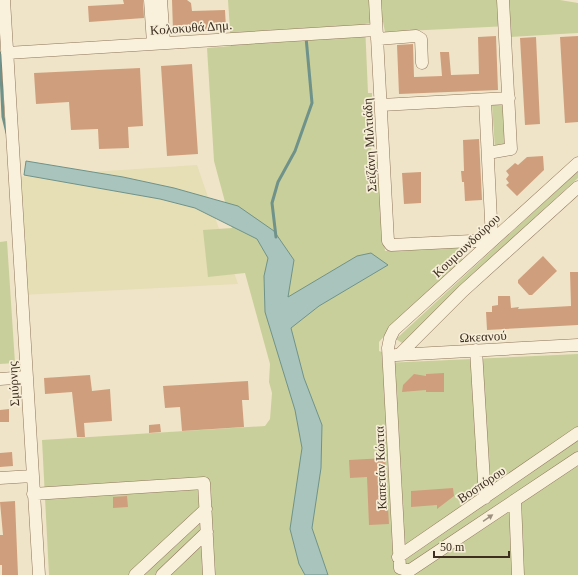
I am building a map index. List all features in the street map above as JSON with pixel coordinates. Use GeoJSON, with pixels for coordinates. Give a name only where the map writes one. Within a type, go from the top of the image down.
{"type":"FeatureCollection","features":[{"type":"Feature","properties":{"kind":"street","name":"Σμύρνης"},"geometry":{"type":"LineString","coordinates":[[4,0],[7,53],[4,74],[27,377],[39,575]]}},
{"type":"Feature","properties":{"kind":"street"},"geometry":{"type":"LineString","coordinates":[[150,0],[158,43]]}},
{"type":"Feature","properties":{"kind":"street"},"geometry":{"type":"LineString","coordinates":[[158,43],[161,0]]}},
{"type":"Feature","properties":{"kind":"street","name":"Σεϊζάνη Μιλτιάδη"},"geometry":{"type":"LineString","coordinates":[[367,0],[368,22],[376,34]]}},
{"type":"Feature","properties":{"kind":"street","name":"Σεϊζάνη Μιλτιάδη"},"geometry":{"type":"LineString","coordinates":[[375,0],[388,241],[393,245],[404,245],[492,240]]}},
{"type":"Feature","properties":{"kind":"street"},"geometry":{"type":"LineString","coordinates":[[488,153],[510,151],[511,149],[503,0]]}},
{"type":"Feature","properties":{"kind":"street","name":"Κολοκυθά Δημ."},"geometry":{"type":"LineString","coordinates":[[7,53],[158,43],[376,34],[416,36],[422,43],[422,63]]}},
{"type":"Feature","properties":{"kind":"street"},"geometry":{"type":"LineString","coordinates":[[381,106],[509,98]]}},
{"type":"Feature","properties":{"kind":"street"},"geometry":{"type":"LineString","coordinates":[[485,100],[492,240]]}},
{"type":"Feature","properties":{"kind":"street","name":"Κουμουνδούρου"},"geometry":{"type":"LineString","coordinates":[[394,355],[389,341],[394,330],[578,163]]}},
{"type":"Feature","properties":{"kind":"street"},"geometry":{"type":"LineString","coordinates":[[394,355],[578,187]]}},
{"type":"Feature","properties":{"kind":"street","name":"Ωκεανού"},"geometry":{"type":"LineString","coordinates":[[394,355],[578,345]]}},
{"type":"Feature","properties":{"kind":"street"},"geometry":{"type":"LineString","coordinates":[[476,350],[485,498]]}},
{"type":"Feature","properties":{"kind":"street","name":"Καπετάν Κώττα"},"geometry":{"type":"LineString","coordinates":[[394,355],[398,557]]}},
{"type":"Feature","properties":{"kind":"street"},"geometry":{"type":"LineString","coordinates":[[0,379],[27,377]]}},
{"type":"Feature","properties":{"kind":"street","name":"Βοσπόρου"},"geometry":{"type":"LineString","coordinates":[[398,557],[578,433]]}},
{"type":"Feature","properties":{"kind":"street"},"geometry":{"type":"LineString","coordinates":[[398,557],[400,568],[409,571],[578,458]]}},
{"type":"Feature","properties":{"kind":"street"},"geometry":{"type":"LineString","coordinates":[[0,478],[32,476]]}},
{"type":"Feature","properties":{"kind":"street"},"geometry":{"type":"LineString","coordinates":[[33,494],[204,484],[209,575]]}},
{"type":"Feature","properties":{"kind":"street"},"geometry":{"type":"LineString","coordinates":[[515,500],[518,575]]}},
{"type":"Feature","properties":{"kind":"street"},"geometry":{"type":"LineString","coordinates":[[135,575],[206,509]]}},
{"type":"Feature","properties":{"kind":"street"},"geometry":{"type":"LineString","coordinates":[[162,575],[207,532]]}},
{"type":"Feature","properties":{"kind":"shaded area"},"geometry":{"type":"Polygon","coordinates":[[[197,165],[238,284],[22,295],[15,177],[197,165]]]}},
{"type":"Feature","properties":{"kind":"green space"},"geometry":{"type":"Polygon","coordinates":[[[228,0],[560,0],[578,3],[578,33],[510,37],[509,26],[385,32],[383,22],[365,24],[368,93],[372,93],[371,161],[378,162],[385,251],[462,246],[462,261],[392,327],[379,342],[379,351],[382,352],[384,363],[578,354],[578,575],[49,575],[42,440],[265,426],[270,419],[272,393],[269,382],[270,364],[245,273],[208,277],[203,230],[232,228],[214,161],[207,48],[231,46],[228,0]]]}},
{"type":"Feature","properties":{"kind":"green space"},"geometry":{"type":"Polygon","coordinates":[[[505,103],[507,148],[495,149],[492,104],[505,103]]]}},
{"type":"Feature","properties":{"kind":"green space"},"geometry":{"type":"Polygon","coordinates":[[[578,171],[578,178],[457,289],[408,340],[402,343],[396,339],[578,171]]]}},
{"type":"Feature","properties":{"kind":"green space"},"geometry":{"type":"Polygon","coordinates":[[[7,241],[15,363],[0,364],[0,242],[7,241]]]}},
{"type":"Feature","properties":{"kind":"water"},"geometry":{"type":"Polygon","coordinates":[[[26,161],[123,177],[174,188],[238,206],[274,231],[294,260],[288,297],[357,256],[371,253],[388,265],[319,306],[291,328],[304,378],[322,425],[321,468],[312,528],[328,575],[305,575],[299,564],[290,529],[302,448],[295,410],[265,312],[264,276],[268,258],[257,239],[195,208],[160,199],[24,175],[26,161]]]}},
{"type":"Feature","properties":{"kind":"building"},"geometry":{"type":"Polygon","coordinates":[[[123,0],[143,0],[144,18],[89,22],[88,6],[124,4],[123,0]]]}},
{"type":"Feature","properties":{"kind":"building"},"geometry":{"type":"Polygon","coordinates":[[[172,0],[187,0],[191,3],[192,11],[225,10],[226,29],[173,31],[172,0]]]}},
{"type":"Feature","properties":{"kind":"building"},"geometry":{"type":"Polygon","coordinates":[[[496,36],[498,90],[399,94],[397,45],[413,44],[414,77],[442,76],[440,52],[449,52],[451,75],[479,74],[478,37],[496,36]]]}},
{"type":"Feature","properties":{"kind":"building"},"geometry":{"type":"Polygon","coordinates":[[[578,36],[578,122],[565,123],[560,37],[578,36]]]}},
{"type":"Feature","properties":{"kind":"building"},"geometry":{"type":"Polygon","coordinates":[[[536,37],[540,124],[525,125],[520,38],[536,37]]]}},
{"type":"Feature","properties":{"kind":"building"},"geometry":{"type":"Polygon","coordinates":[[[192,64],[198,154],[167,156],[161,66],[192,64]]]}},
{"type":"Feature","properties":{"kind":"building"},"geometry":{"type":"Polygon","coordinates":[[[140,68],[143,126],[128,127],[129,148],[99,149],[98,129],[71,130],[69,102],[36,104],[34,73],[140,68]]]}},
{"type":"Feature","properties":{"kind":"building"},"geometry":{"type":"Polygon","coordinates":[[[479,139],[482,200],[465,201],[464,182],[462,182],[461,171],[464,171],[463,140],[479,139]]]}},
{"type":"Feature","properties":{"kind":"building"},"geometry":{"type":"Polygon","coordinates":[[[543,156],[544,170],[517,196],[506,185],[509,183],[506,179],[509,175],[506,171],[515,163],[518,165],[527,157],[543,156]]]}},
{"type":"Feature","properties":{"kind":"building"},"geometry":{"type":"Polygon","coordinates":[[[421,172],[421,203],[404,204],[402,173],[421,172]]]}},
{"type":"Feature","properties":{"kind":"building"},"geometry":{"type":"Polygon","coordinates":[[[543,256],[557,271],[532,295],[529,295],[518,283],[518,280],[543,256]]]}},
{"type":"Feature","properties":{"kind":"building"},"geometry":{"type":"Polygon","coordinates":[[[570,272],[578,272],[578,325],[487,330],[486,312],[492,312],[492,306],[498,305],[498,296],[510,296],[511,308],[519,307],[518,309],[571,306],[570,272]]]}},
{"type":"Feature","properties":{"kind":"building"},"geometry":{"type":"Polygon","coordinates":[[[444,373],[444,392],[426,392],[426,390],[402,392],[403,385],[414,374],[426,376],[426,374],[444,373]]]}},
{"type":"Feature","properties":{"kind":"building"},"geometry":{"type":"Polygon","coordinates":[[[90,375],[92,391],[110,389],[112,421],[84,423],[85,437],[77,437],[72,392],[45,394],[44,378],[90,375]]]}},
{"type":"Feature","properties":{"kind":"building"},"geometry":{"type":"Polygon","coordinates":[[[248,381],[249,400],[242,400],[244,427],[182,431],[180,407],[165,408],[163,386],[248,381]]]}},
{"type":"Feature","properties":{"kind":"building"},"geometry":{"type":"Polygon","coordinates":[[[9,409],[9,422],[0,422],[0,410],[9,409]]]}},
{"type":"Feature","properties":{"kind":"building"},"geometry":{"type":"Polygon","coordinates":[[[160,424],[161,432],[149,433],[149,425],[160,424]]]}},
{"type":"Feature","properties":{"kind":"building"},"geometry":{"type":"Polygon","coordinates":[[[12,452],[13,466],[0,467],[0,453],[12,452]]]}},
{"type":"Feature","properties":{"kind":"building"},"geometry":{"type":"Polygon","coordinates":[[[385,458],[389,524],[369,525],[367,477],[350,478],[349,460],[385,458]]]}},
{"type":"Feature","properties":{"kind":"building"},"geometry":{"type":"Polygon","coordinates":[[[453,488],[454,496],[437,509],[437,505],[411,507],[411,491],[453,488]]]}},
{"type":"Feature","properties":{"kind":"building"},"geometry":{"type":"Polygon","coordinates":[[[127,496],[128,507],[113,508],[113,497],[127,496]]]}},
{"type":"Feature","properties":{"kind":"building"},"geometry":{"type":"Polygon","coordinates":[[[15,501],[18,575],[2,575],[2,565],[0,565],[0,535],[3,535],[0,502],[15,501]]]}},
{"type":"Feature","properties":{"kind":"waterway"},"geometry":{"type":"LineString","coordinates":[[276,237],[272,203],[278,182],[295,151],[312,103],[306,37]]}},
{"type":"Feature","properties":{"kind":"waterway"},"geometry":{"type":"LineString","coordinates":[[0,53],[3,117],[7,133]]}}]}
